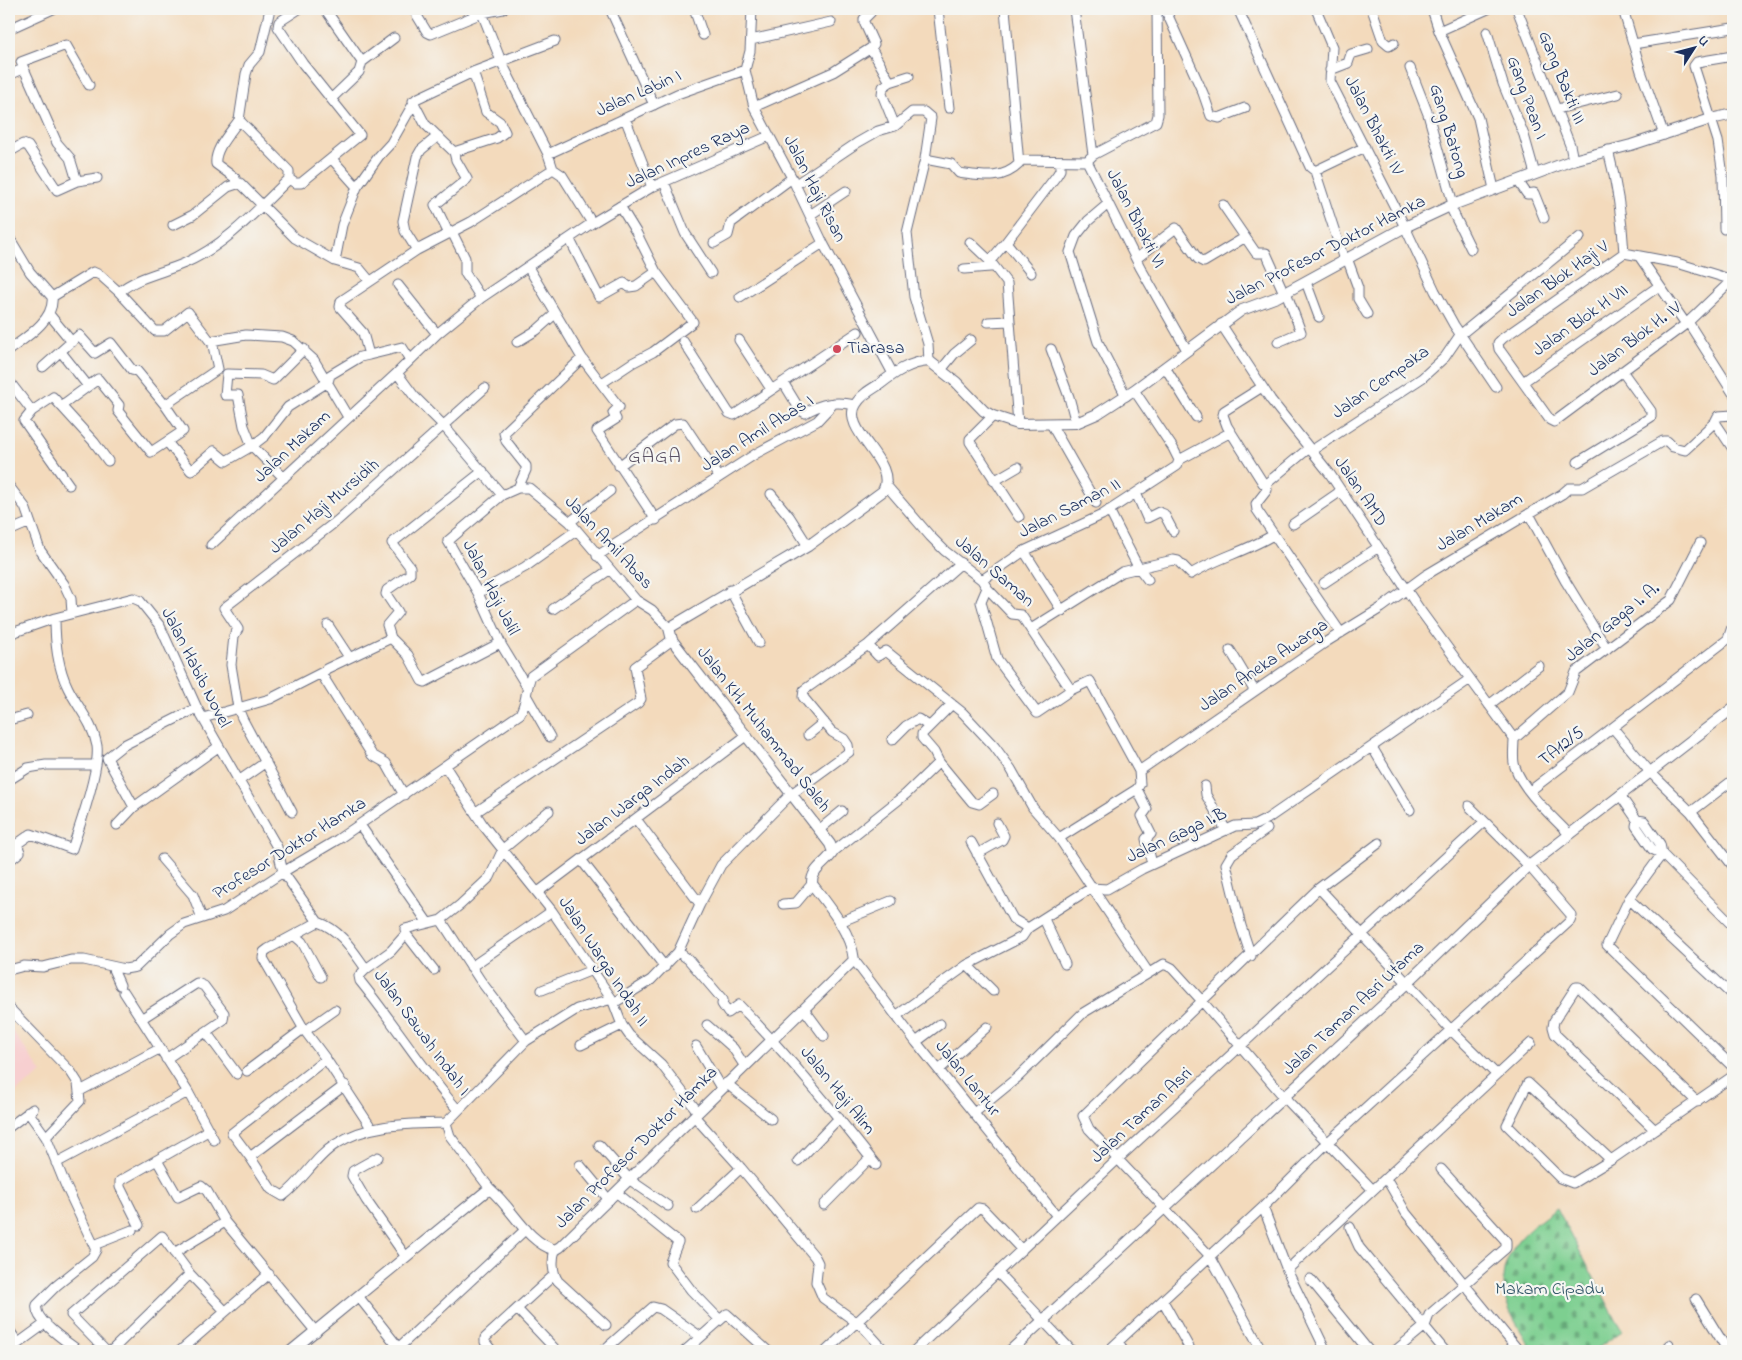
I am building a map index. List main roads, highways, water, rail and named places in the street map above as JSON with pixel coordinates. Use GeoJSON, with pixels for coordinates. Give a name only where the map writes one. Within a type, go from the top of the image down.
{"type":"FeatureCollection","features":[{"type":"Feature","properties":{"kind":"place","name":"Tiarasa"},"geometry":{"type":"Point","coordinates":[837,349]}},
{"type":"Feature","properties":{"kind":"district","name":"GAGA"},"geometry":{"type":"Point","coordinates":[655,457]}},
{"type":"Feature","properties":{"kind":"park label","name":"Makam Cipadu"},"geometry":{"type":"Point","coordinates":[1550,1290]}}]}
